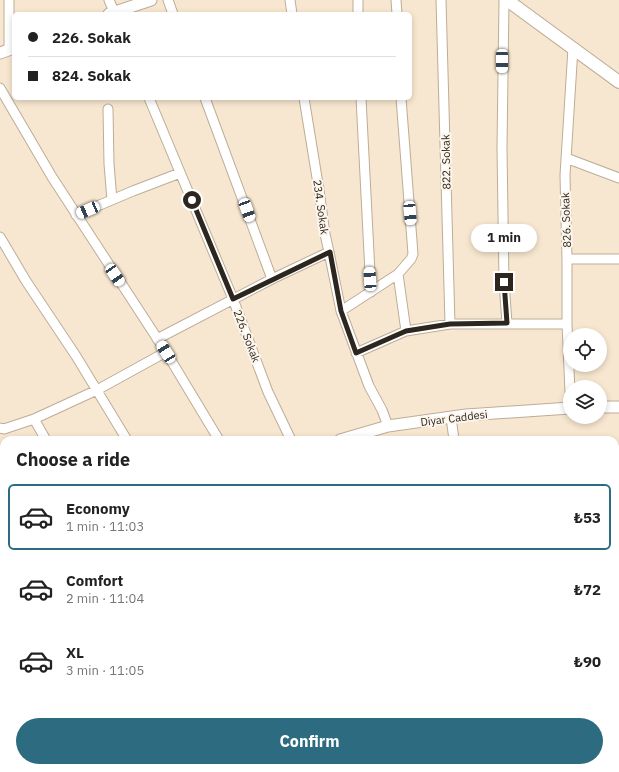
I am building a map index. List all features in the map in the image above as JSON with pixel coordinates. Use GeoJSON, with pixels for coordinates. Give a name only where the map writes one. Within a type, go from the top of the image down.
{"type":"FeatureCollection","features":[{"type":"Feature","properties":{"kind":"main road"},"geometry":{"type":"LineString","coordinates":[[505,0],[619,82]]}},
{"type":"Feature","properties":{"kind":"street"},"geometry":{"type":"LineString","coordinates":[[8,50],[9,0]]}},
{"type":"Feature","properties":{"kind":"street"},"geometry":{"type":"LineString","coordinates":[[109,0],[113,12]]}},
{"type":"Feature","properties":{"kind":"street"},"geometry":{"type":"LineString","coordinates":[[116,12],[150,0]]}},
{"type":"Feature","properties":{"kind":"street"},"geometry":{"type":"LineString","coordinates":[[168,0],[172,12]]}},
{"type":"Feature","properties":{"kind":"street"},"geometry":{"type":"LineString","coordinates":[[290,0],[292,12]]}},
{"type":"Feature","properties":{"kind":"street"},"geometry":{"type":"LineString","coordinates":[[358,0],[358,12]]}},
{"type":"Feature","properties":{"kind":"street"},"geometry":{"type":"LineString","coordinates":[[396,0],[397,12]]}},
{"type":"Feature","properties":{"kind":"street","name":"822. Sokak"},"geometry":{"type":"LineString","coordinates":[[441,0],[450,324]]}},
{"type":"Feature","properties":{"kind":"street"},"geometry":{"type":"LineString","coordinates":[[505,0],[502,148],[504,282],[507,323]]}},
{"type":"Feature","properties":{"kind":"street","name":"826. Sokak"},"geometry":{"type":"LineString","coordinates":[[569,380],[567,324],[565,174],[573,48]]}},
{"type":"Feature","properties":{"kind":"street"},"geometry":{"type":"LineString","coordinates":[[0,88],[52,177],[166,352],[216,436]]}},
{"type":"Feature","properties":{"kind":"street","name":"226. Sokak"},"geometry":{"type":"LineString","coordinates":[[150,100],[233,299],[268,392],[289,436]]}},
{"type":"Feature","properties":{"kind":"street"},"geometry":{"type":"LineString","coordinates":[[206,100],[272,279]]}},
{"type":"Feature","properties":{"kind":"street","name":"234. Sokak"},"geometry":{"type":"LineString","coordinates":[[304,100],[325,234],[330,252],[341,311],[369,386],[382,410],[388,426]]}},
{"type":"Feature","properties":{"kind":"street"},"geometry":{"type":"LineString","coordinates":[[361,100],[371,292]]}},
{"type":"Feature","properties":{"kind":"street"},"geometry":{"type":"LineString","coordinates":[[341,311],[398,274],[412,259],[413,254],[401,100]]}},
{"type":"Feature","properties":{"kind":"street"},"geometry":{"type":"LineString","coordinates":[[108,109],[109,164],[112,200]]}},
{"type":"Feature","properties":{"kind":"street"},"geometry":{"type":"LineString","coordinates":[[566,158],[619,178]]}},
{"type":"Feature","properties":{"kind":"street"},"geometry":{"type":"LineString","coordinates":[[76,215],[180,173]]}},
{"type":"Feature","properties":{"kind":"street"},"geometry":{"type":"LineString","coordinates":[[0,237],[125,436]]}},
{"type":"Feature","properties":{"kind":"street"},"geometry":{"type":"LineString","coordinates":[[157,339],[272,279],[330,252]]}},
{"type":"Feature","properties":{"kind":"street"},"geometry":{"type":"LineString","coordinates":[[567,259],[619,259]]}},
{"type":"Feature","properties":{"kind":"street"},"geometry":{"type":"LineString","coordinates":[[398,274],[406,331]]}},
{"type":"Feature","properties":{"kind":"street"},"geometry":{"type":"LineString","coordinates":[[356,353],[406,331],[450,324],[567,324]]}},
{"type":"Feature","properties":{"kind":"street"},"geometry":{"type":"LineString","coordinates":[[0,428],[4,430],[34,419],[97,390],[166,352]]}},
{"type":"Feature","properties":{"kind":"street"},"geometry":{"type":"LineString","coordinates":[[607,407],[619,407]]}},
{"type":"Feature","properties":{"kind":"street","name":"Diyar Caddesi"},"geometry":{"type":"LineString","coordinates":[[354,436],[388,426],[466,415],[563,408]]}},
{"type":"Feature","properties":{"kind":"street"},"geometry":{"type":"LineString","coordinates":[[451,417],[453,436]]}},
{"type":"Feature","properties":{"kind":"street"},"geometry":{"type":"LineString","coordinates":[[34,419],[44,436]]}},
{"type":"Feature","properties":{"kind":"route"},"geometry":{"type":"LineString","coordinates":[[192,200],[233,299],[330,252],[341,311],[356,353],[406,331],[450,324],[507,323],[504,282]]}}]}
